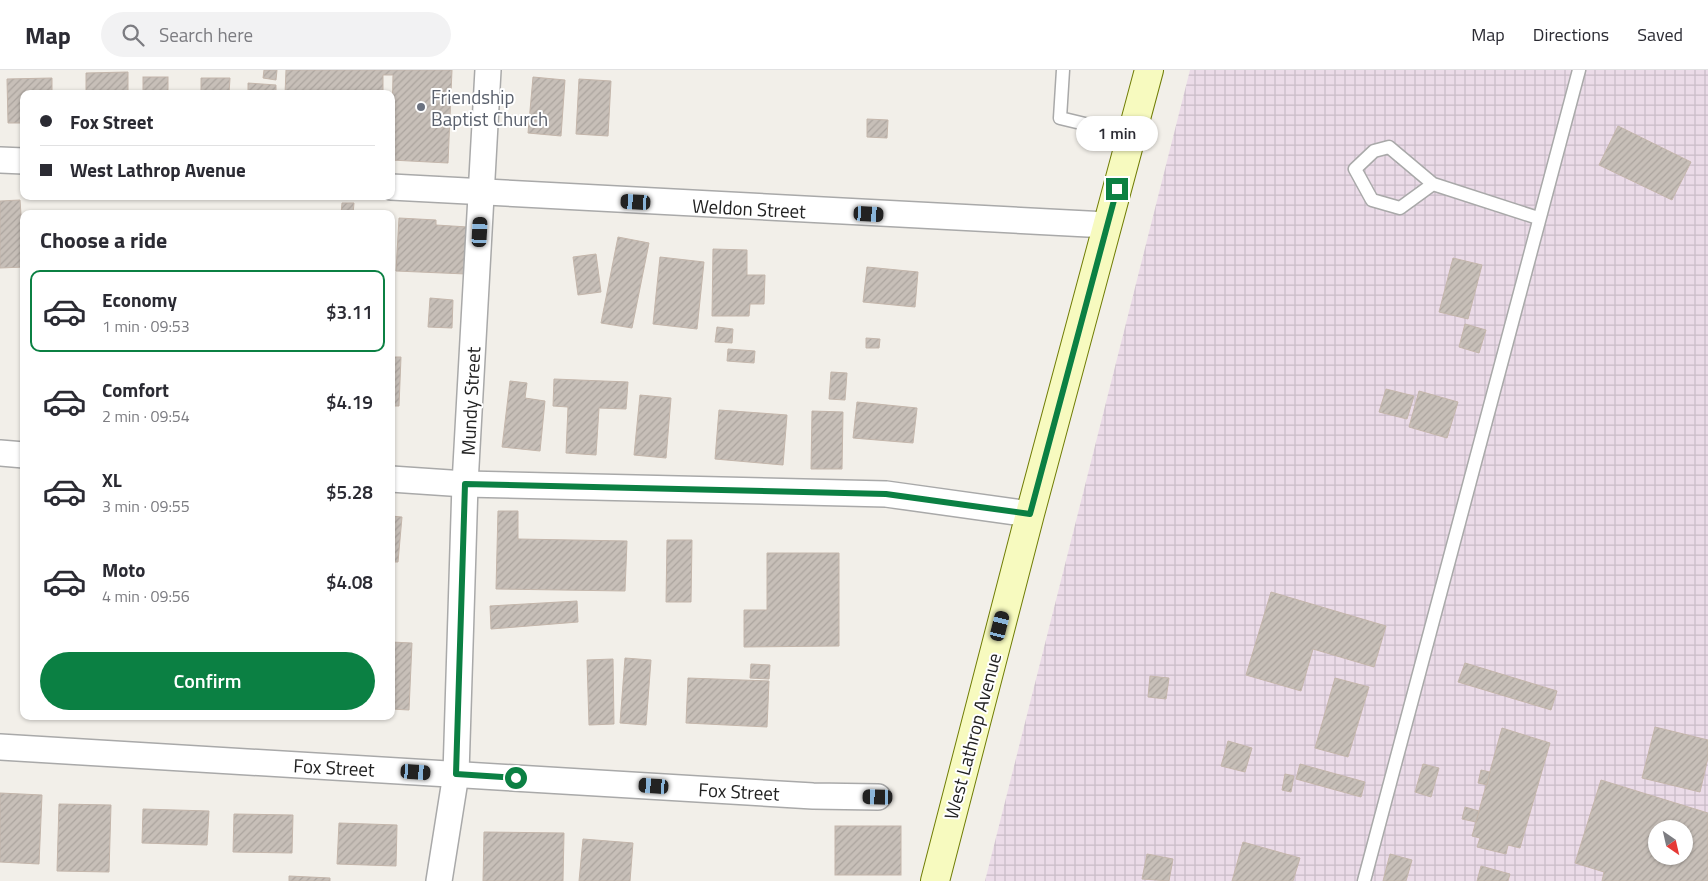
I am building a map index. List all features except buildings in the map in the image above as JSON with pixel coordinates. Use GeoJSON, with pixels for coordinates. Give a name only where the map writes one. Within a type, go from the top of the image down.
{"type":"FeatureCollection","features":[{"type":"Feature","properties":{"kind":"street","name":"Mundy Street"},"geometry":{"type":"LineString","coordinates":[[439,881],[456,774],[465,484],[488,70]]}},
{"type":"Feature","properties":{"kind":"street","name":"West Lathrop Avenue"},"geometry":{"type":"LineString","coordinates":[[935,881],[1030,514],[1149,70]]}},
{"type":"Feature","properties":{"kind":"street"},"geometry":{"type":"LineString","coordinates":[[0,160],[20,161]]}},
{"type":"Feature","properties":{"kind":"street","name":"Weldon Street"},"geometry":{"type":"LineString","coordinates":[[395,187],[482,194],[1107,225]]}},
{"type":"Feature","properties":{"kind":"street"},"geometry":{"type":"LineString","coordinates":[[0,453],[20,455]]}},
{"type":"Feature","properties":{"kind":"street"},"geometry":{"type":"LineString","coordinates":[[395,479],[465,484],[886,494],[1030,514]]}},
{"type":"Feature","properties":{"kind":"street","name":"Fox Street"},"geometry":{"type":"LineString","coordinates":[[0,747],[813,796],[878,797]]}},
{"type":"Feature","properties":{"kind":"lane"},"geometry":{"type":"LineString","coordinates":[[1062,70],[1060,118],[1131,135]]}},
{"type":"Feature","properties":{"kind":"lane"},"geometry":{"type":"LineString","coordinates":[[1364,881],[1538,218],[1579,70]]}},
{"type":"Feature","properties":{"kind":"lane"},"geometry":{"type":"LineString","coordinates":[[1433,184],[1400,208],[1372,200],[1355,169],[1374,151],[1389,147],[1433,184],[1538,218]]}},
{"type":"Feature","properties":{"kind":"shaded area"},"geometry":{"type":"Polygon","coordinates":[[[1190,70],[1708,70],[1708,881],[985,881],[1190,70]]]}},
{"type":"Feature","properties":{"kind":"place","name":"Friendship Baptist Church"},"geometry":{"type":"Point","coordinates":[421,107]}},
{"type":"Feature","properties":{"kind":"route"},"geometry":{"type":"LineString","coordinates":[[516,778],[456,774],[465,484],[886,494],[1030,514],[1117,189]]}}]}
